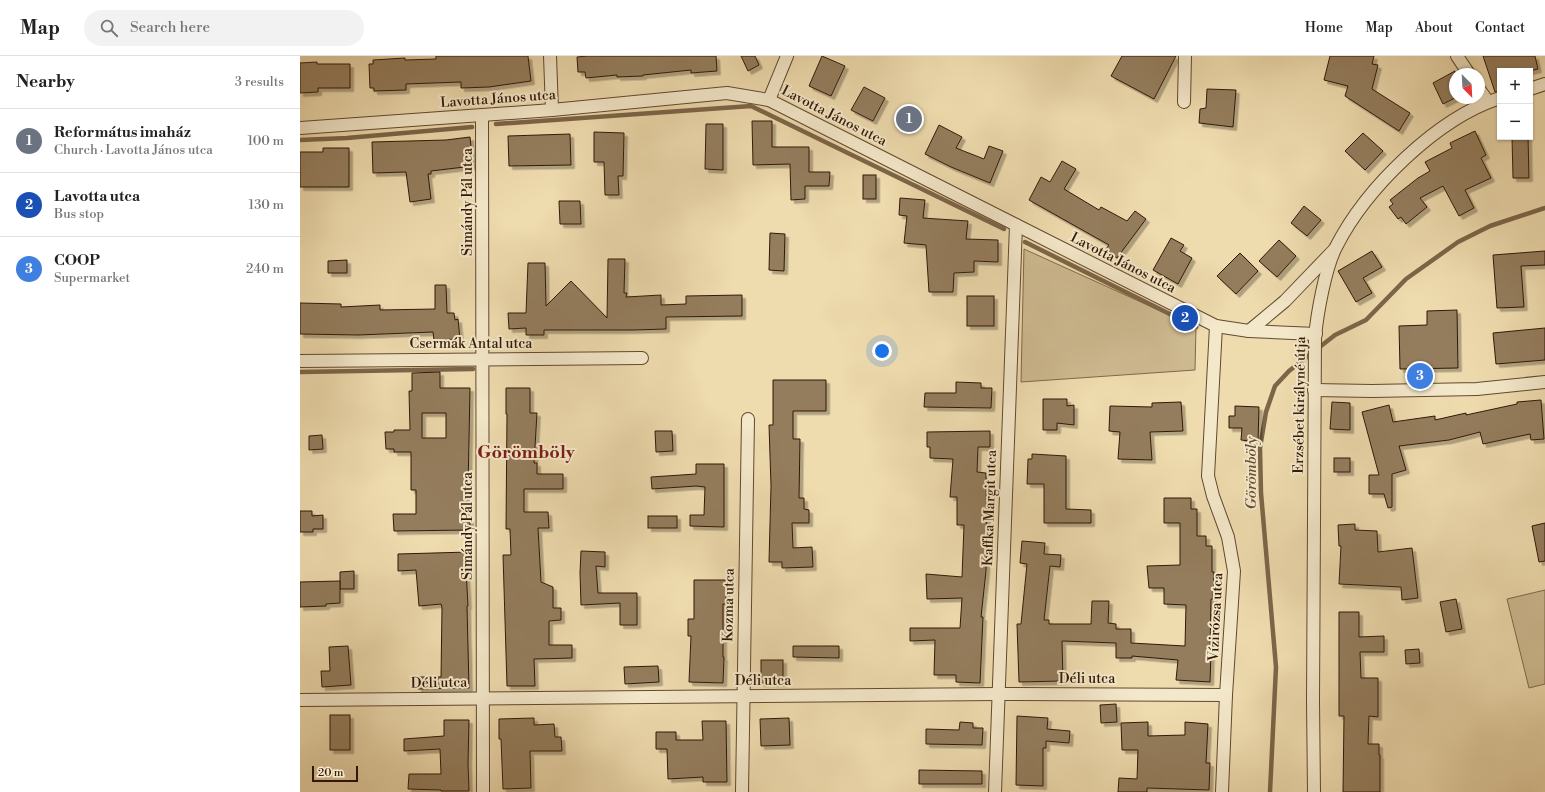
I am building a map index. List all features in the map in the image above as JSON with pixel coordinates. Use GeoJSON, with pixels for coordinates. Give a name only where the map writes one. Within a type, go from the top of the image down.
{"type":"FeatureCollection","features":[{"type":"Feature","properties":{"kind":"street"},"geometry":{"type":"LineString","coordinates":[[550,56],[552,110]]}},
{"type":"Feature","properties":{"kind":"street"},"geometry":{"type":"LineString","coordinates":[[769,100],[787,56]]}},
{"type":"Feature","properties":{"kind":"street"},"geometry":{"type":"LineString","coordinates":[[1184,102],[1185,56]]}},
{"type":"Feature","properties":{"kind":"street"},"geometry":{"type":"LineString","coordinates":[[1457,56],[1465,68]]}},
{"type":"Feature","properties":{"kind":"street"},"geometry":{"type":"LineString","coordinates":[[1533,88],[1545,84]]}},
{"type":"Feature","properties":{"kind":"street","name":"Lavotta János utca"},"geometry":{"type":"LineString","coordinates":[[300,128],[482,116],[727,93],[769,100],[1216,326],[1249,331],[1316,336]]}},
{"type":"Feature","properties":{"kind":"street"},"geometry":{"type":"LineString","coordinates":[[1485,98],[1488,102]]}},
{"type":"Feature","properties":{"kind":"street","name":"Erzsébet királyné útja"},"geometry":{"type":"LineString","coordinates":[[1314,792],[1314,390],[1316,336],[1325,280],[1336,247],[1362,204],[1414,150],[1456,118],[1497,99]]}},
{"type":"Feature","properties":{"kind":"street","name":"Simándy Pál utca"},"geometry":{"type":"LineString","coordinates":[[482,116],[483,792]]}},
{"type":"Feature","properties":{"kind":"street","name":"Kaffka Margit utca"},"geometry":{"type":"LineString","coordinates":[[995,792],[1016,225]]}},
{"type":"Feature","properties":{"kind":"street"},"geometry":{"type":"LineString","coordinates":[[1249,331],[1285,301],[1336,247]]}},
{"type":"Feature","properties":{"kind":"street","name":"Vízirózsa utca"},"geometry":{"type":"LineString","coordinates":[[1216,326],[1208,476],[1213,496],[1228,537],[1234,571],[1226,695],[1222,792]]}},
{"type":"Feature","properties":{"kind":"street","name":"Csermák Antal utca"},"geometry":{"type":"LineString","coordinates":[[300,361],[642,358]]}},
{"type":"Feature","properties":{"kind":"street"},"geometry":{"type":"LineString","coordinates":[[1314,390],[1372,391],[1477,389],[1545,382]]}},
{"type":"Feature","properties":{"kind":"street","name":"Kozma utca"},"geometry":{"type":"LineString","coordinates":[[742,792],[748,419]]}},
{"type":"Feature","properties":{"kind":"street","name":"Déli utca"},"geometry":{"type":"LineString","coordinates":[[300,700],[998,694],[1226,695]]}},
{"type":"Feature","properties":{"kind":"shaded area"},"geometry":{"type":"Polygon","coordinates":[[[1024,249],[1196,327],[1195,370],[1021,382],[1024,249]]]}},
{"type":"Feature","properties":{"kind":"shaded area"},"geometry":{"type":"Polygon","coordinates":[[[1545,590],[1545,684],[1529,688],[1507,599],[1545,590]]]}},
{"type":"Feature","properties":{"kind":"building"},"geometry":{"type":"Polygon","coordinates":[[[436,56],[528,56],[531,81],[489,87],[461,88],[461,82],[406,84],[406,90],[374,91],[374,88],[370,88],[369,64],[373,64],[373,60],[405,58],[405,60],[436,59],[436,56]]]}},
{"type":"Feature","properties":{"kind":"building"},"geometry":{"type":"Polygon","coordinates":[[[716,56],[717,71],[691,73],[691,70],[643,76],[617,77],[617,75],[586,78],[585,72],[578,72],[577,57],[716,56]]]}},
{"type":"Feature","properties":{"kind":"building"},"geometry":{"type":"Polygon","coordinates":[[[741,56],[755,56],[759,65],[748,71],[741,56]]]}},
{"type":"Feature","properties":{"kind":"building"},"geometry":{"type":"Polygon","coordinates":[[[822,56],[845,66],[831,96],[809,86],[822,56]]]}},
{"type":"Feature","properties":{"kind":"building"},"geometry":{"type":"Polygon","coordinates":[[[1122,56],[1176,56],[1154,99],[1111,76],[1122,56]]]}},
{"type":"Feature","properties":{"kind":"building"},"geometry":{"type":"Polygon","coordinates":[[[1330,56],[1374,56],[1372,64],[1378,65],[1372,89],[1410,113],[1399,131],[1345,96],[1348,86],[1324,80],[1330,56]]]}},
{"type":"Feature","properties":{"kind":"building"},"geometry":{"type":"Polygon","coordinates":[[[1483,56],[1535,56],[1538,69],[1533,70],[1533,68],[1497,68],[1497,92],[1495,92],[1483,56]]]}},
{"type":"Feature","properties":{"kind":"building"},"geometry":{"type":"Polygon","coordinates":[[[317,62],[317,64],[350,64],[350,88],[318,88],[318,92],[300,93],[300,63],[317,62]]]}},
{"type":"Feature","properties":{"kind":"building"},"geometry":{"type":"Polygon","coordinates":[[[1449,74],[1449,101],[1443,104],[1433,83],[1449,74]]]}},
{"type":"Feature","properties":{"kind":"building"},"geometry":{"type":"Polygon","coordinates":[[[864,87],[885,98],[873,121],[851,110],[864,87]]]}},
{"type":"Feature","properties":{"kind":"building"},"geometry":{"type":"Polygon","coordinates":[[[1207,89],[1236,90],[1233,127],[1199,123],[1200,109],[1206,108],[1207,89]]]}},
{"type":"Feature","properties":{"kind":"building"},"geometry":{"type":"Polygon","coordinates":[[[752,121],[772,121],[772,147],[809,147],[809,172],[830,172],[829,186],[805,186],[805,199],[791,200],[790,164],[753,165],[752,121]]]}},
{"type":"Feature","properties":{"kind":"building"},"geometry":{"type":"Polygon","coordinates":[[[706,124],[723,124],[723,170],[705,169],[706,124]]]}},
{"type":"Feature","properties":{"kind":"building"},"geometry":{"type":"Polygon","coordinates":[[[939,125],[962,137],[956,148],[984,159],[989,146],[1003,151],[990,183],[951,167],[925,154],[939,125]]]}},
{"type":"Feature","properties":{"kind":"building"},"geometry":{"type":"Polygon","coordinates":[[[1475,131],[1486,155],[1481,158],[1491,178],[1465,190],[1474,208],[1459,216],[1443,186],[1420,198],[1427,207],[1406,224],[1401,217],[1398,219],[1389,207],[1393,204],[1390,200],[1418,178],[1430,171],[1425,162],[1452,148],[1450,143],[1475,131]]]}},
{"type":"Feature","properties":{"kind":"building"},"geometry":{"type":"Polygon","coordinates":[[[594,132],[624,133],[623,176],[618,176],[619,195],[605,195],[604,162],[594,162],[594,132]]]}},
{"type":"Feature","properties":{"kind":"building"},"geometry":{"type":"Polygon","coordinates":[[[1363,133],[1383,151],[1365,170],[1345,151],[1363,133]]]}},
{"type":"Feature","properties":{"kind":"building"},"geometry":{"type":"Polygon","coordinates":[[[570,134],[571,165],[509,166],[508,136],[570,134]]]}},
{"type":"Feature","properties":{"kind":"building"},"geometry":{"type":"Polygon","coordinates":[[[470,137],[473,166],[431,171],[431,174],[428,174],[431,199],[410,202],[406,172],[373,173],[372,142],[446,140],[470,137]]]}},
{"type":"Feature","properties":{"kind":"building"},"geometry":{"type":"Polygon","coordinates":[[[1512,140],[1528,140],[1529,178],[1513,178],[1512,140]]]}},
{"type":"Feature","properties":{"kind":"building"},"geometry":{"type":"Polygon","coordinates":[[[323,148],[349,148],[349,187],[300,187],[300,152],[323,152],[323,148]]]}},
{"type":"Feature","properties":{"kind":"building"},"geometry":{"type":"Polygon","coordinates":[[[1062,161],[1076,169],[1064,189],[1099,210],[1101,207],[1127,221],[1135,211],[1146,219],[1117,258],[1106,249],[1109,245],[1029,200],[1041,177],[1050,182],[1062,161]]]}},
{"type":"Feature","properties":{"kind":"building"},"geometry":{"type":"Polygon","coordinates":[[[863,175],[876,175],[876,199],[863,199],[863,175]]]}},
{"type":"Feature","properties":{"kind":"building"},"geometry":{"type":"Polygon","coordinates":[[[900,198],[925,200],[923,218],[968,221],[966,239],[998,240],[998,262],[974,261],[974,272],[954,273],[953,292],[929,292],[926,245],[904,243],[907,216],[899,215],[900,198]]]}},
{"type":"Feature","properties":{"kind":"building"},"geometry":{"type":"Polygon","coordinates":[[[559,201],[580,201],[581,224],[560,224],[559,201]]]}},
{"type":"Feature","properties":{"kind":"building"},"geometry":{"type":"Polygon","coordinates":[[[1304,206],[1321,220],[1307,236],[1291,223],[1304,206]]]}},
{"type":"Feature","properties":{"kind":"building"},"geometry":{"type":"Polygon","coordinates":[[[770,233],[785,234],[784,271],[769,270],[770,233]]]}},
{"type":"Feature","properties":{"kind":"building"},"geometry":{"type":"Polygon","coordinates":[[[1171,238],[1184,245],[1180,251],[1192,258],[1178,284],[1153,270],[1171,238]]]}},
{"type":"Feature","properties":{"kind":"building"},"geometry":{"type":"Polygon","coordinates":[[[1279,240],[1296,256],[1277,277],[1259,261],[1279,240]]]}},
{"type":"Feature","properties":{"kind":"building"},"geometry":{"type":"Polygon","coordinates":[[[1372,251],[1382,267],[1363,278],[1372,293],[1356,302],[1338,271],[1372,251]]]}},
{"type":"Feature","properties":{"kind":"building"},"geometry":{"type":"Polygon","coordinates":[[[1545,251],[1545,265],[1521,266],[1524,307],[1497,308],[1493,255],[1545,251]]]}},
{"type":"Feature","properties":{"kind":"building"},"geometry":{"type":"Polygon","coordinates":[[[1240,253],[1258,271],[1236,294],[1217,276],[1240,253]]]}},
{"type":"Feature","properties":{"kind":"building"},"geometry":{"type":"Polygon","coordinates":[[[608,259],[625,259],[624,293],[627,293],[626,297],[661,295],[661,305],[686,304],[686,296],[742,295],[742,316],[666,317],[666,329],[544,330],[544,335],[526,335],[526,328],[509,329],[508,313],[526,313],[528,263],[545,263],[546,306],[571,281],[607,318],[608,259]]]}},
{"type":"Feature","properties":{"kind":"building"},"geometry":{"type":"Polygon","coordinates":[[[347,260],[347,273],[328,273],[328,261],[347,260]]]}},
{"type":"Feature","properties":{"kind":"building"},"geometry":{"type":"Polygon","coordinates":[[[435,285],[446,285],[447,313],[454,313],[455,320],[458,319],[460,339],[434,340],[433,332],[358,335],[300,334],[300,303],[341,304],[341,307],[380,305],[380,310],[435,309],[435,285]]]}},
{"type":"Feature","properties":{"kind":"building"},"geometry":{"type":"Polygon","coordinates":[[[967,296],[994,296],[994,326],[967,326],[967,296]]]}},
{"type":"Feature","properties":{"kind":"building"},"geometry":{"type":"Polygon","coordinates":[[[1457,310],[1458,368],[1400,369],[1399,326],[1427,325],[1427,311],[1457,310]]]}},
{"type":"Feature","properties":{"kind":"building"},"geometry":{"type":"Polygon","coordinates":[[[1545,328],[1545,360],[1496,364],[1493,333],[1545,328]]]}},
{"type":"Feature","properties":{"kind":"building"},"geometry":{"type":"Polygon","coordinates":[[[440,372],[440,388],[470,388],[466,518],[470,518],[470,530],[394,531],[393,514],[416,514],[416,490],[411,490],[411,452],[394,452],[394,449],[386,449],[385,432],[394,432],[394,430],[410,430],[409,391],[412,391],[412,373],[440,372]],[[422,413],[422,438],[446,438],[446,413],[422,413]]]}},
{"type":"Feature","properties":{"kind":"building"},"geometry":{"type":"Polygon","coordinates":[[[773,380],[826,380],[826,411],[793,411],[793,439],[800,439],[799,498],[804,498],[804,509],[809,510],[809,523],[792,523],[793,548],[812,547],[813,567],[782,568],[782,562],[769,562],[771,486],[769,425],[773,425],[773,380]]]}},
{"type":"Feature","properties":{"kind":"building"},"geometry":{"type":"Polygon","coordinates":[[[956,382],[981,383],[981,388],[992,388],[991,408],[924,407],[925,393],[956,393],[956,382]]]}},
{"type":"Feature","properties":{"kind":"building"},"geometry":{"type":"Polygon","coordinates":[[[506,388],[530,388],[530,413],[537,413],[534,463],[537,463],[537,474],[563,474],[563,489],[524,489],[524,512],[548,512],[549,528],[538,528],[541,582],[553,587],[553,608],[561,608],[561,620],[549,621],[549,645],[572,645],[572,658],[534,659],[535,686],[507,686],[503,555],[511,555],[510,529],[506,529],[506,388]]]}},
{"type":"Feature","properties":{"kind":"building"},"geometry":{"type":"Polygon","coordinates":[[[1043,399],[1067,399],[1067,406],[1074,405],[1074,425],[1057,423],[1057,430],[1043,430],[1043,399]]]}},
{"type":"Feature","properties":{"kind":"building"},"geometry":{"type":"Polygon","coordinates":[[[1541,400],[1544,439],[1531,440],[1530,434],[1483,444],[1480,432],[1449,440],[1399,446],[1406,470],[1392,474],[1392,507],[1388,508],[1384,494],[1369,494],[1369,475],[1379,475],[1362,412],[1389,405],[1393,422],[1435,416],[1435,420],[1517,404],[1517,402],[1541,400]]]}},
{"type":"Feature","properties":{"kind":"building"},"geometry":{"type":"Polygon","coordinates":[[[1181,402],[1183,431],[1150,432],[1152,460],[1118,459],[1120,432],[1109,431],[1110,406],[1152,407],[1152,403],[1181,402]]]}},
{"type":"Feature","properties":{"kind":"building"},"geometry":{"type":"Polygon","coordinates":[[[1332,402],[1350,403],[1350,430],[1330,429],[1332,402]]]}},
{"type":"Feature","properties":{"kind":"building"},"geometry":{"type":"Polygon","coordinates":[[[1235,406],[1259,407],[1258,442],[1241,440],[1242,428],[1229,428],[1229,416],[1235,416],[1235,406]]]}},
{"type":"Feature","properties":{"kind":"building"},"geometry":{"type":"Polygon","coordinates":[[[655,431],[672,431],[673,451],[656,452],[655,431]]]}},
{"type":"Feature","properties":{"kind":"building"},"geometry":{"type":"Polygon","coordinates":[[[990,431],[990,447],[978,447],[977,472],[986,473],[987,544],[986,571],[981,617],[983,617],[980,683],[956,682],[956,675],[934,675],[935,640],[910,641],[910,628],[960,628],[962,598],[927,599],[926,574],[962,577],[964,525],[957,525],[957,497],[950,497],[953,459],[930,458],[930,447],[927,447],[927,432],[990,431]]]}},
{"type":"Feature","properties":{"kind":"building"},"geometry":{"type":"Polygon","coordinates":[[[322,435],[323,449],[309,450],[309,436],[322,435]]]}},
{"type":"Feature","properties":{"kind":"building"},"geometry":{"type":"Polygon","coordinates":[[[1032,454],[1066,456],[1066,509],[1091,510],[1091,523],[1044,523],[1044,484],[1027,484],[1028,459],[1032,459],[1032,454]]]}},
{"type":"Feature","properties":{"kind":"building"},"geometry":{"type":"Polygon","coordinates":[[[1334,458],[1350,458],[1350,472],[1334,472],[1334,458]]]}},
{"type":"Feature","properties":{"kind":"building"},"geometry":{"type":"Polygon","coordinates":[[[696,464],[724,464],[724,527],[690,526],[690,515],[704,515],[705,487],[696,486],[652,489],[651,477],[696,474],[696,464]]]}},
{"type":"Feature","properties":{"kind":"building"},"geometry":{"type":"Polygon","coordinates":[[[1164,498],[1191,498],[1191,509],[1197,509],[1197,536],[1206,536],[1206,546],[1212,546],[1212,572],[1214,572],[1213,599],[1211,599],[1210,682],[1176,680],[1178,660],[1132,656],[1132,658],[1116,658],[1116,643],[1062,641],[1063,681],[1019,682],[1017,624],[1021,624],[1027,564],[1020,563],[1022,541],[1045,543],[1044,554],[1061,555],[1060,567],[1050,566],[1044,620],[1049,620],[1049,624],[1091,624],[1092,601],[1109,601],[1108,623],[1116,624],[1116,629],[1131,629],[1131,643],[1185,646],[1186,605],[1164,604],[1164,588],[1149,588],[1147,566],[1180,565],[1180,523],[1164,523],[1164,498]]]}},
{"type":"Feature","properties":{"kind":"building"},"geometry":{"type":"Polygon","coordinates":[[[300,511],[312,511],[312,516],[323,515],[323,529],[313,529],[313,532],[300,532],[300,511]]]}},
{"type":"Feature","properties":{"kind":"building"},"geometry":{"type":"Polygon","coordinates":[[[648,516],[677,516],[677,528],[648,528],[648,516]]]}},
{"type":"Feature","properties":{"kind":"building"},"geometry":{"type":"Polygon","coordinates":[[[1545,523],[1545,561],[1539,562],[1532,526],[1545,523]]]}},
{"type":"Feature","properties":{"kind":"building"},"geometry":{"type":"Polygon","coordinates":[[[1355,524],[1355,530],[1377,531],[1378,552],[1412,548],[1418,598],[1402,600],[1401,587],[1339,584],[1341,546],[1339,546],[1338,525],[1355,524]]]}},
{"type":"Feature","properties":{"kind":"building"},"geometry":{"type":"Polygon","coordinates":[[[581,551],[605,552],[605,567],[596,566],[598,593],[637,593],[637,625],[620,625],[620,603],[581,605],[581,551]]]}},
{"type":"Feature","properties":{"kind":"building"},"geometry":{"type":"Polygon","coordinates":[[[469,552],[469,569],[466,569],[469,688],[418,689],[418,677],[441,677],[442,608],[441,604],[419,606],[416,570],[398,571],[398,554],[469,552]]]}},
{"type":"Feature","properties":{"kind":"building"},"geometry":{"type":"Polygon","coordinates":[[[354,571],[354,589],[340,589],[340,572],[354,571]]]}},
{"type":"Feature","properties":{"kind":"building"},"geometry":{"type":"Polygon","coordinates":[[[694,580],[726,580],[726,604],[723,604],[723,683],[689,682],[691,636],[688,636],[688,619],[694,619],[694,580]]]}},
{"type":"Feature","properties":{"kind":"building"},"geometry":{"type":"Polygon","coordinates":[[[340,581],[340,603],[326,604],[326,606],[300,607],[300,582],[340,581]]]}},
{"type":"Feature","properties":{"kind":"building"},"geometry":{"type":"Polygon","coordinates":[[[1456,599],[1462,629],[1446,632],[1440,602],[1456,599]]]}},
{"type":"Feature","properties":{"kind":"building"},"geometry":{"type":"Polygon","coordinates":[[[1339,612],[1359,612],[1359,637],[1384,636],[1384,652],[1360,652],[1361,678],[1378,678],[1378,717],[1369,716],[1368,744],[1379,744],[1380,792],[1343,792],[1344,716],[1339,716],[1339,612]]]}},
{"type":"Feature","properties":{"kind":"building"},"geometry":{"type":"Polygon","coordinates":[[[348,646],[351,685],[322,687],[321,671],[330,671],[329,647],[348,646]]]}},
{"type":"Feature","properties":{"kind":"building"},"geometry":{"type":"Polygon","coordinates":[[[793,646],[839,646],[839,658],[793,657],[793,646]]]}},
{"type":"Feature","properties":{"kind":"building"},"geometry":{"type":"Polygon","coordinates":[[[1419,649],[1420,663],[1406,664],[1405,650],[1419,649]]]}},
{"type":"Feature","properties":{"kind":"building"},"geometry":{"type":"Polygon","coordinates":[[[761,660],[783,660],[783,683],[761,683],[761,660]]]}},
{"type":"Feature","properties":{"kind":"building"},"geometry":{"type":"Polygon","coordinates":[[[658,666],[659,682],[625,684],[624,667],[658,666]]]}},
{"type":"Feature","properties":{"kind":"building"},"geometry":{"type":"Polygon","coordinates":[[[1116,704],[1117,722],[1101,723],[1100,705],[1116,704]]]}},
{"type":"Feature","properties":{"kind":"building"},"geometry":{"type":"Polygon","coordinates":[[[330,715],[350,715],[350,750],[330,750],[330,715]]]}},
{"type":"Feature","properties":{"kind":"building"},"geometry":{"type":"Polygon","coordinates":[[[1017,716],[1048,718],[1047,729],[1070,731],[1069,743],[1046,741],[1046,748],[1043,748],[1043,786],[1016,785],[1017,716]]]}},
{"type":"Feature","properties":{"kind":"building"},"geometry":{"type":"Polygon","coordinates":[[[534,718],[534,725],[554,724],[555,737],[561,737],[562,751],[530,751],[531,788],[503,789],[499,719],[534,718]]]}},
{"type":"Feature","properties":{"kind":"building"},"geometry":{"type":"Polygon","coordinates":[[[789,718],[790,745],[761,746],[760,719],[789,718]]]}},
{"type":"Feature","properties":{"kind":"building"},"geometry":{"type":"Polygon","coordinates":[[[444,720],[469,720],[469,791],[408,789],[409,774],[441,774],[440,749],[404,751],[404,739],[444,736],[444,720]]]}},
{"type":"Feature","properties":{"kind":"building"},"geometry":{"type":"Polygon","coordinates":[[[702,721],[726,721],[727,782],[703,782],[703,777],[668,779],[667,749],[656,749],[656,732],[676,732],[676,740],[703,740],[702,721]]]}},
{"type":"Feature","properties":{"kind":"building"},"geometry":{"type":"Polygon","coordinates":[[[960,722],[973,723],[973,728],[983,728],[982,745],[926,744],[926,729],[959,730],[960,722]]]}},
{"type":"Feature","properties":{"kind":"building"},"geometry":{"type":"Polygon","coordinates":[[[1148,722],[1148,736],[1185,735],[1185,722],[1208,724],[1206,763],[1210,763],[1209,790],[1147,788],[1147,792],[1118,792],[1119,778],[1137,779],[1138,750],[1122,750],[1121,723],[1148,722]]]}},
{"type":"Feature","properties":{"kind":"building"},"geometry":{"type":"Polygon","coordinates":[[[919,770],[982,771],[982,784],[919,784],[919,770]]]}},
{"type":"Feature","properties":{"kind":"waterway"},"geometry":{"type":"LineString","coordinates":[[496,124],[751,106],[1004,229]]}},
{"type":"Feature","properties":{"kind":"waterway"},"geometry":{"type":"LineString","coordinates":[[300,140],[347,138],[472,127]]}},
{"type":"Feature","properties":{"kind":"waterway","name":"Görömböly"},"geometry":{"type":"LineString","coordinates":[[1270,792],[1276,667],[1261,493],[1260,448],[1266,412],[1275,386],[1289,371],[1335,335],[1366,320],[1406,279],[1458,242],[1490,226],[1545,208]]}},
{"type":"Feature","properties":{"kind":"waterway"},"geometry":{"type":"LineString","coordinates":[[1025,242],[1196,327]]}},
{"type":"Feature","properties":{"kind":"waterway"},"geometry":{"type":"LineString","coordinates":[[300,372],[473,369]]}},
{"type":"Feature","properties":{"kind":"place","name":"Református imaház"},"geometry":{"type":"Point","coordinates":[909,119]}},
{"type":"Feature","properties":{"kind":"place","name":"Lavotta utca"},"geometry":{"type":"Point","coordinates":[1185,318]}},
{"type":"Feature","properties":{"kind":"place","name":"COOP"},"geometry":{"type":"Point","coordinates":[1420,376]}},
{"type":"Feature","properties":{"kind":"district","name":"Görömböly"},"geometry":{"type":"Point","coordinates":[526,452]}}]}
